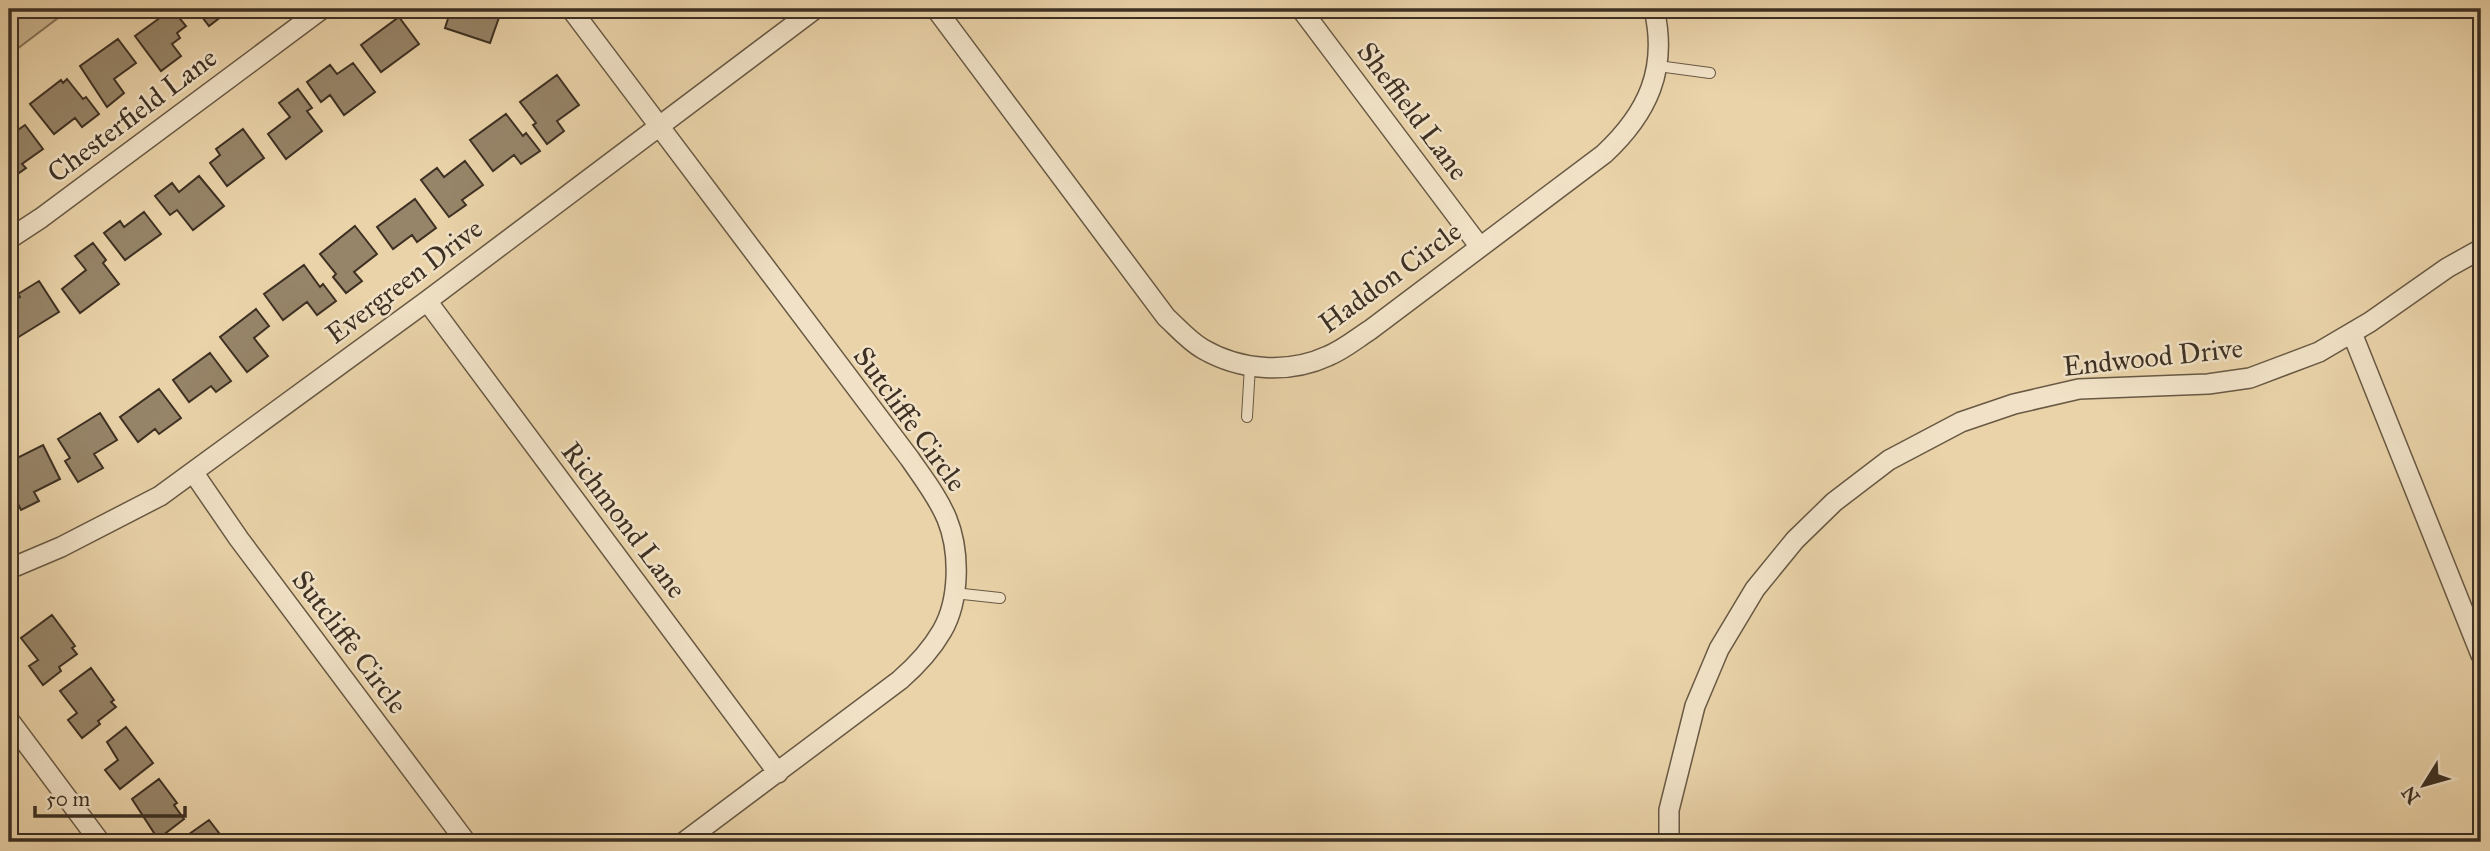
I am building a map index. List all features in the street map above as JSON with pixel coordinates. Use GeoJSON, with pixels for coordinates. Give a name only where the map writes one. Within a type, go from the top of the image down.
{"type":"FeatureCollection","features":[{"type":"Feature","properties":{"kind":"street","name":"Chesterfield Lane"},"geometry":{"type":"LineString","coordinates":[[9,239],[322,9]]}},
{"type":"Feature","properties":{"kind":"street"},"geometry":{"type":"LineString","coordinates":[[571,9],[660,125]]}},
{"type":"Feature","properties":{"kind":"street","name":"Evergreen Drive"},"geometry":{"type":"LineString","coordinates":[[9,569],[61,547],[160,496],[426,301],[815,9]]}},
{"type":"Feature","properties":{"kind":"street","name":"Haddon Circle"},"geometry":{"type":"LineString","coordinates":[[936,9],[1166,317],[1203,350],[1228,361],[1277,368],[1299,366],[1329,356],[1370,330],[1604,154],[1625,135],[1644,107],[1658,66],[1659,42],[1654,9]]}},
{"type":"Feature","properties":{"kind":"street","name":"Sheffield Lane"},"geometry":{"type":"LineString","coordinates":[[1301,9],[1480,247]]}},
{"type":"Feature","properties":{"kind":"street","name":"Sutcliffe Circle"},"geometry":{"type":"LineString","coordinates":[[660,125],[910,459],[939,502],[954,546],[954,593],[943,629],[919,663],[684,842]]}},
{"type":"Feature","properties":{"kind":"street","name":"Endwood Drive"},"geometry":{"type":"LineString","coordinates":[[1669,842],[1669,810],[1695,706],[1719,649],[1755,589],[1796,540],[1834,502],[1889,460],[1961,422],[2014,404],[2079,389],[2208,384],[2250,379],[2319,352],[2447,268],[2481,249]]}},
{"type":"Feature","properties":{"kind":"street","name":"Richmond Lane"},"geometry":{"type":"LineString","coordinates":[[426,301],[778,772]]}},
{"type":"Feature","properties":{"kind":"street"},"geometry":{"type":"LineString","coordinates":[[2352,332],[2481,655]]}},
{"type":"Feature","properties":{"kind":"street","name":"Sutcliffe Circle"},"geometry":{"type":"LineString","coordinates":[[193,472],[239,539],[466,842]]}},
{"type":"Feature","properties":{"kind":"street"},"geometry":{"type":"LineString","coordinates":[[9,720],[100,842]]}},
{"type":"Feature","properties":{"kind":"lane"},"geometry":{"type":"LineString","coordinates":[[1658,66],[1710,73]]}},
{"type":"Feature","properties":{"kind":"lane"},"geometry":{"type":"LineString","coordinates":[[1247,417],[1250,366]]}},
{"type":"Feature","properties":{"kind":"lane"},"geometry":{"type":"LineString","coordinates":[[954,593],[1000,598]]}},
{"type":"Feature","properties":{"kind":"shaded area"},"geometry":{"type":"Polygon","coordinates":[[[9,9],[70,9],[9,55],[9,9]]]}},
{"type":"Feature","properties":{"kind":"building"},"geometry":{"type":"Polygon","coordinates":[[[172,9],[186,26],[177,33],[180,38],[172,44],[181,56],[161,71],[135,36],[172,9]]]}},
{"type":"Feature","properties":{"kind":"building"},"geometry":{"type":"Polygon","coordinates":[[[196,9],[239,9],[232,14],[230,10],[209,26],[196,9]]]}},
{"type":"Feature","properties":{"kind":"building"},"geometry":{"type":"Polygon","coordinates":[[[451,9],[502,9],[490,43],[445,28],[451,9]]]}},
{"type":"Feature","properties":{"kind":"building"},"geometry":{"type":"Polygon","coordinates":[[[399,17],[419,44],[381,72],[361,45],[399,17]]]}},
{"type":"Feature","properties":{"kind":"building"},"geometry":{"type":"Polygon","coordinates":[[[118,39],[136,63],[114,79],[124,93],[107,107],[80,66],[118,39]]]}},
{"type":"Feature","properties":{"kind":"building"},"geometry":{"type":"Polygon","coordinates":[[[353,63],[375,92],[344,115],[330,95],[321,102],[307,82],[330,65],[337,74],[353,63]]]}},
{"type":"Feature","properties":{"kind":"building"},"geometry":{"type":"Polygon","coordinates":[[[557,75],[579,105],[557,121],[564,131],[547,144],[533,125],[536,123],[520,102],[557,75]]]}},
{"type":"Feature","properties":{"kind":"building"},"geometry":{"type":"Polygon","coordinates":[[[67,79],[99,114],[82,127],[75,118],[54,134],[30,104],[61,80],[63,83],[67,79]]]}},
{"type":"Feature","properties":{"kind":"building"},"geometry":{"type":"Polygon","coordinates":[[[298,89],[312,108],[307,111],[322,131],[286,159],[268,134],[290,117],[279,103],[298,89]]]}},
{"type":"Feature","properties":{"kind":"building"},"geometry":{"type":"Polygon","coordinates":[[[506,114],[523,136],[526,133],[540,151],[521,164],[514,155],[493,171],[470,140],[506,114]]]}},
{"type":"Feature","properties":{"kind":"building"},"geometry":{"type":"Polygon","coordinates":[[[25,125],[43,149],[22,164],[26,168],[9,180],[9,136],[25,125]]]}},
{"type":"Feature","properties":{"kind":"building"},"geometry":{"type":"Polygon","coordinates":[[[243,129],[264,158],[227,186],[210,163],[220,155],[216,149],[243,129]]]}},
{"type":"Feature","properties":{"kind":"building"},"geometry":{"type":"Polygon","coordinates":[[[465,161],[483,185],[462,200],[466,205],[449,217],[421,180],[437,168],[444,177],[465,161]]]}},
{"type":"Feature","properties":{"kind":"building"},"geometry":{"type":"Polygon","coordinates":[[[199,176],[224,206],[193,230],[177,210],[170,215],[155,196],[172,183],[179,192],[199,176]]]}},
{"type":"Feature","properties":{"kind":"building"},"geometry":{"type":"Polygon","coordinates":[[[415,199],[436,228],[417,242],[412,235],[393,249],[377,227],[415,199]]]}},
{"type":"Feature","properties":{"kind":"building"},"geometry":{"type":"Polygon","coordinates":[[[144,212],[161,234],[125,260],[104,233],[120,221],[124,227],[144,212]]]}},
{"type":"Feature","properties":{"kind":"building"},"geometry":{"type":"Polygon","coordinates":[[[355,226],[377,254],[354,272],[362,281],[346,293],[333,277],[336,274],[320,254],[355,226]]]}},
{"type":"Feature","properties":{"kind":"building"},"geometry":{"type":"Polygon","coordinates":[[[93,243],[106,260],[103,263],[119,284],[80,313],[62,289],[86,270],[75,256],[93,243]]]}},
{"type":"Feature","properties":{"kind":"building"},"geometry":{"type":"Polygon","coordinates":[[[304,265],[320,287],[323,284],[336,301],[317,315],[307,302],[283,320],[264,294],[304,265]]]}},
{"type":"Feature","properties":{"kind":"building"},"geometry":{"type":"Polygon","coordinates":[[[39,281],[59,312],[17,338],[9,326],[9,305],[20,297],[18,294],[39,281]]]}},
{"type":"Feature","properties":{"kind":"building"},"geometry":{"type":"Polygon","coordinates":[[[256,309],[269,326],[254,338],[268,356],[247,372],[220,337],[256,309]]]}},
{"type":"Feature","properties":{"kind":"building"},"geometry":{"type":"Polygon","coordinates":[[[210,353],[231,381],[216,392],[211,386],[189,402],[173,380],[210,353]]]}},
{"type":"Feature","properties":{"kind":"building"},"geometry":{"type":"Polygon","coordinates":[[[159,389],[181,418],[159,434],[155,429],[138,442],[120,417],[159,389]]]}},
{"type":"Feature","properties":{"kind":"building"},"geometry":{"type":"Polygon","coordinates":[[[100,413],[117,440],[94,454],[103,468],[78,482],[65,461],[70,458],[58,439],[100,413]]]}},
{"type":"Feature","properties":{"kind":"building"},"geometry":{"type":"Polygon","coordinates":[[[43,445],[60,479],[34,492],[39,501],[21,510],[11,490],[14,489],[9,479],[9,462],[43,445]]]}},
{"type":"Feature","properties":{"kind":"building"},"geometry":{"type":"Polygon","coordinates":[[[52,615],[75,646],[72,648],[77,654],[59,667],[61,671],[43,685],[29,666],[38,660],[21,638],[52,615]]]}},
{"type":"Feature","properties":{"kind":"building"},"geometry":{"type":"Polygon","coordinates":[[[91,668],[116,707],[82,738],[68,720],[77,713],[60,691],[91,668]]]}},
{"type":"Feature","properties":{"kind":"building"},"geometry":{"type":"Polygon","coordinates":[[[126,727],[153,763],[120,789],[105,770],[118,760],[107,742],[126,727]]]}},
{"type":"Feature","properties":{"kind":"building"},"geometry":{"type":"Polygon","coordinates":[[[159,779],[177,803],[174,805],[184,819],[158,839],[132,799],[159,779]]]}},
{"type":"Feature","properties":{"kind":"building"},"geometry":{"type":"Polygon","coordinates":[[[209,820],[226,842],[189,842],[185,837],[209,820]]]}}]}
